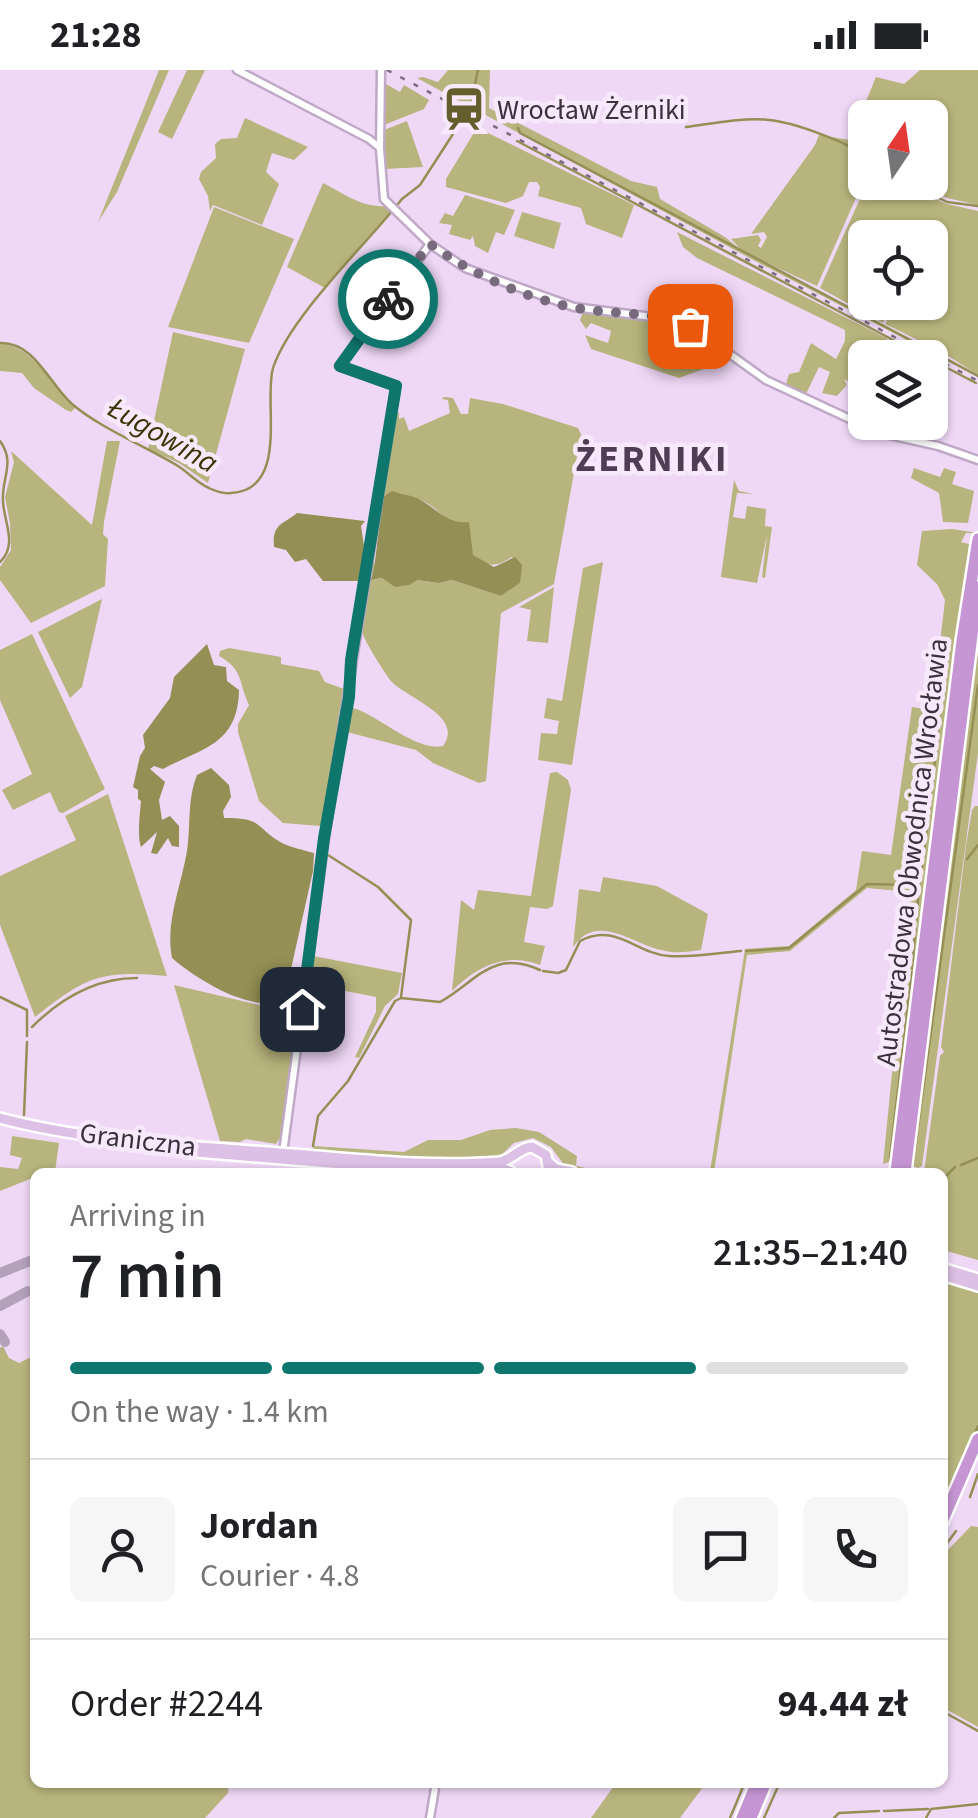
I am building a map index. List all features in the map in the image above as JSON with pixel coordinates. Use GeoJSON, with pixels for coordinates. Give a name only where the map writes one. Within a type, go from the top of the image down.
{"type":"FeatureCollection","features":[{"type":"Feature","properties":{"kind":"highway","name":"Autostradowa Obwodnica Wrocławia"},"geometry":{"type":"LineString","coordinates":[[896,1168],[978,541]]}},
{"type":"Feature","properties":{"kind":"highway","name":"Autostradowa Obwodnica Wrocławia"},"geometry":{"type":"LineString","coordinates":[[905,1168],[978,586]]}},
{"type":"Feature","properties":{"kind":"highway"},"geometry":{"type":"LineString","coordinates":[[948,1513],[955,1505],[978,1438]]}},
{"type":"Feature","properties":{"kind":"highway"},"geometry":{"type":"LineString","coordinates":[[948,1520],[978,1455]]}},
{"type":"Feature","properties":{"kind":"highway"},"geometry":{"type":"LineString","coordinates":[[742,1818],[754,1788]]}},
{"type":"Feature","properties":{"kind":"highway"},"geometry":{"type":"LineString","coordinates":[[751,1818],[764,1788]]}},
{"type":"Feature","properties":{"kind":"main road","name":"Graniczna"},"geometry":{"type":"LineString","coordinates":[[0,1121],[175,1144],[463,1162],[503,1162],[520,1149],[532,1147],[543,1151],[549,1168]]}},
{"type":"Feature","properties":{"kind":"main road","name":"Graniczna"},"geometry":{"type":"LineString","coordinates":[[0,1121],[218,1154],[395,1168]]}},
{"type":"Feature","properties":{"kind":"main road"},"geometry":{"type":"LineString","coordinates":[[512,1168],[514,1156]]}},
{"type":"Feature","properties":{"kind":"main road"},"geometry":{"type":"LineString","coordinates":[[948,1273],[978,1283]]}},
{"type":"Feature","properties":{"kind":"street"},"geometry":{"type":"LineString","coordinates":[[237,70],[361,135],[380,149]]}},
{"type":"Feature","properties":{"kind":"street"},"geometry":{"type":"LineString","coordinates":[[382,70],[380,149],[384,199],[430,244],[464,268],[560,303],[680,322],[766,380],[880,433],[978,460]]}},
{"type":"Feature","properties":{"kind":"street"},"geometry":{"type":"LineString","coordinates":[[361,135],[380,128]]}},
{"type":"Feature","properties":{"kind":"street"},"geometry":{"type":"LineString","coordinates":[[283,1153],[324,838],[396,386],[340,366],[430,244]]}},
{"type":"Feature","properties":{"kind":"street"},"geometry":{"type":"LineString","coordinates":[[430,1818],[435,1788]]}},
{"type":"Feature","properties":{"kind":"shaded area"},"geometry":{"type":"Polygon","coordinates":[[[159,70],[169,70],[117,192],[98,222],[159,70]]]}},
{"type":"Feature","properties":{"kind":"shaded area"},"geometry":{"type":"Polygon","coordinates":[[[187,70],[205,70],[172,139],[158,132],[187,70]]]}},
{"type":"Feature","properties":{"kind":"shaded area"},"geometry":{"type":"Polygon","coordinates":[[[448,70],[490,70],[489,108],[631,181],[657,187],[660,199],[742,251],[731,239],[758,235],[761,248],[767,237],[764,232],[751,234],[819,135],[848,140],[848,200],[855,200],[817,286],[758,259],[848,309],[417,78],[438,82],[448,70]]]}},
{"type":"Feature","properties":{"kind":"shaded area"},"geometry":{"type":"Polygon","coordinates":[[[920,70],[978,70],[978,205],[948,198],[948,100],[867,100],[876,77],[904,84],[920,70]]]}},
{"type":"Feature","properties":{"kind":"shaded area"},"geometry":{"type":"Polygon","coordinates":[[[384,83],[400,92],[404,85],[429,100],[424,109],[384,125],[384,83]]]}},
{"type":"Feature","properties":{"kind":"shaded area"},"geometry":{"type":"Polygon","coordinates":[[[245,118],[308,147],[294,160],[272,153],[266,172],[279,184],[262,225],[213,205],[210,211],[199,179],[216,158],[215,144],[221,139],[237,138],[245,118]]]}},
{"type":"Feature","properties":{"kind":"shaded area"},"geometry":{"type":"Polygon","coordinates":[[[407,121],[423,167],[385,169],[384,130],[407,121]]]}},
{"type":"Feature","properties":{"kind":"shaded area"},"geometry":{"type":"Polygon","coordinates":[[[475,131],[486,132],[634,205],[622,238],[586,224],[581,208],[538,196],[537,182],[529,182],[523,196],[506,203],[446,187],[446,179],[475,131]]]}},
{"type":"Feature","properties":{"kind":"shaded area"},"geometry":{"type":"Polygon","coordinates":[[[323,183],[362,203],[387,206],[392,211],[325,288],[287,267],[323,183]]]}},
{"type":"Feature","properties":{"kind":"shaded area"},"geometry":{"type":"Polygon","coordinates":[[[465,195],[515,210],[504,235],[496,232],[488,253],[475,246],[473,236],[470,240],[449,234],[452,225],[439,223],[445,213],[453,216],[465,195]]]}},
{"type":"Feature","properties":{"kind":"shaded area"},"geometry":{"type":"Polygon","coordinates":[[[859,200],[938,200],[978,211],[978,377],[948,361],[975,373],[948,356],[948,340],[918,340],[885,324],[887,320],[948,320],[948,220],[850,220],[859,200]]]}},
{"type":"Feature","properties":{"kind":"shaded area"},"geometry":{"type":"Polygon","coordinates":[[[214,207],[294,239],[249,343],[168,327],[214,207]]]}},
{"type":"Feature","properties":{"kind":"shaded area"},"geometry":{"type":"Polygon","coordinates":[[[522,212],[561,223],[554,249],[514,236],[522,212]]]}},
{"type":"Feature","properties":{"kind":"shaded area"},"geometry":{"type":"Polygon","coordinates":[[[848,225],[848,304],[820,288],[848,225]]]}},
{"type":"Feature","properties":{"kind":"shaded area"},"geometry":{"type":"Polygon","coordinates":[[[677,232],[888,340],[848,340],[848,381],[844,379],[847,385],[837,396],[822,393],[830,372],[819,367],[806,394],[786,384],[789,374],[799,372],[811,343],[836,359],[845,341],[845,330],[697,258],[683,247],[677,232]]]}},
{"type":"Feature","properties":{"kind":"shaded area"},"geometry":{"type":"Polygon","coordinates":[[[583,312],[678,325],[724,356],[715,365],[679,378],[591,349],[585,335],[608,343],[611,331],[591,323],[586,329],[580,320],[583,312]]]}},
{"type":"Feature","properties":{"kind":"shaded area"},"geometry":{"type":"Polygon","coordinates":[[[868,320],[912,340],[907,340],[868,320]]]}},
{"type":"Feature","properties":{"kind":"shaded area"},"geometry":{"type":"Polygon","coordinates":[[[173,332],[245,349],[208,483],[179,463],[148,449],[173,332]]]}},
{"type":"Feature","properties":{"kind":"shaded area"},"geometry":{"type":"Polygon","coordinates":[[[0,344],[12,346],[32,359],[75,408],[71,412],[66,410],[34,388],[22,373],[0,371],[0,344]]]}},
{"type":"Feature","properties":{"kind":"shaded area"},"geometry":{"type":"Polygon","coordinates":[[[453,398],[461,414],[468,414],[470,398],[503,404],[578,428],[581,434],[554,584],[501,613],[486,781],[479,783],[433,763],[416,750],[347,732],[353,708],[421,743],[443,746],[448,735],[440,717],[391,681],[362,630],[368,595],[364,594],[392,422],[399,412],[399,419],[404,417],[409,431],[450,413],[448,400],[442,399],[453,398]],[[392,492],[384,496],[375,532],[371,577],[374,580],[382,578],[391,584],[452,580],[501,596],[520,583],[517,563],[512,557],[492,565],[483,562],[473,555],[464,523],[447,519],[419,499],[392,492]]]}},
{"type":"Feature","properties":{"kind":"shaded area"},"geometry":{"type":"Polygon","coordinates":[[[107,441],[120,441],[104,522],[103,534],[108,539],[105,586],[31,623],[0,580],[0,567],[11,550],[5,497],[14,462],[11,451],[92,525],[107,441]]]}},
{"type":"Feature","properties":{"kind":"shaded area"},"geometry":{"type":"Polygon","coordinates":[[[914,468],[940,477],[944,468],[956,472],[952,484],[974,491],[968,523],[943,522],[939,493],[911,478],[914,468]]]}},
{"type":"Feature","properties":{"kind":"shaded area"},"geometry":{"type":"Polygon","coordinates":[[[734,480],[739,491],[754,494],[737,493],[733,517],[745,519],[747,506],[766,509],[765,526],[772,527],[765,578],[762,577],[767,535],[757,583],[721,577],[734,480]]]}},
{"type":"Feature","properties":{"kind":"shaded area"},"geometry":{"type":"Polygon","coordinates":[[[392,491],[417,498],[454,521],[469,522],[473,555],[494,567],[515,557],[522,565],[520,583],[501,596],[452,580],[417,580],[395,587],[382,578],[371,580],[384,496],[392,491]]]}},
{"type":"Feature","properties":{"kind":"shaded area"},"geometry":{"type":"Polygon","coordinates":[[[297,513],[365,521],[361,526],[364,546],[359,581],[323,581],[306,559],[295,562],[286,550],[274,547],[276,529],[297,513]]]}},
{"type":"Feature","properties":{"kind":"shaded area"},"geometry":{"type":"Polygon","coordinates":[[[952,529],[978,533],[966,533],[961,542],[969,544],[967,563],[892,1161],[883,1164],[910,892],[867,888],[790,951],[747,955],[715,1168],[711,1168],[745,949],[789,946],[856,890],[862,851],[891,855],[912,707],[935,706],[936,696],[945,600],[937,584],[917,565],[922,531],[952,529]]]}},
{"type":"Feature","properties":{"kind":"shaded area"},"geometry":{"type":"Polygon","coordinates":[[[603,562],[572,765],[538,760],[541,733],[557,734],[559,721],[544,718],[547,698],[562,701],[583,568],[603,562]]]}},
{"type":"Feature","properties":{"kind":"shaded area"},"geometry":{"type":"Polygon","coordinates":[[[554,587],[548,643],[527,641],[531,610],[519,607],[554,587]]]}},
{"type":"Feature","properties":{"kind":"shaded area"},"geometry":{"type":"Polygon","coordinates":[[[102,599],[82,687],[70,698],[38,632],[102,599]]]}},
{"type":"Feature","properties":{"kind":"shaded area"},"geometry":{"type":"Polygon","coordinates":[[[978,624],[978,753],[922,1166],[918,1168],[911,1165],[978,624]]]}},
{"type":"Feature","properties":{"kind":"shaded area"},"geometry":{"type":"Polygon","coordinates":[[[32,634],[105,789],[63,813],[50,792],[13,810],[2,790],[32,774],[0,700],[0,650],[32,634]]]}},
{"type":"Feature","properties":{"kind":"shaded area"},"geometry":{"type":"Polygon","coordinates":[[[207,644],[214,665],[226,667],[227,681],[239,690],[237,708],[225,734],[215,742],[163,769],[150,769],[165,782],[159,800],[162,820],[170,816],[179,826],[179,847],[172,846],[168,838],[157,854],[151,853],[157,832],[141,847],[141,801],[133,787],[145,748],[143,735],[170,698],[174,677],[207,644]]]}},
{"type":"Feature","properties":{"kind":"shaded area"},"geometry":{"type":"Polygon","coordinates":[[[229,648],[281,657],[281,664],[319,671],[325,682],[344,689],[325,821],[320,826],[283,823],[259,801],[238,732],[238,724],[249,705],[237,672],[219,656],[220,651],[229,648]]]}},
{"type":"Feature","properties":{"kind":"shaded area"},"geometry":{"type":"Polygon","coordinates":[[[211,768],[229,785],[231,797],[223,811],[224,818],[253,822],[282,843],[314,853],[284,1000],[256,1002],[225,992],[172,958],[172,918],[187,851],[192,794],[197,775],[211,768]]]}},
{"type":"Feature","properties":{"kind":"shaded area"},"geometry":{"type":"Polygon","coordinates":[[[557,772],[568,780],[571,790],[553,906],[530,907],[524,942],[545,946],[540,965],[515,960],[493,964],[452,991],[461,900],[474,910],[478,890],[531,896],[550,773],[557,772]]]}},
{"type":"Feature","properties":{"kind":"shaded area"},"geometry":{"type":"Polygon","coordinates":[[[108,794],[167,976],[126,974],[96,979],[68,992],[35,1017],[0,925],[0,876],[76,840],[65,816],[108,794]]]}},
{"type":"Feature","properties":{"kind":"shaded area"},"geometry":{"type":"Polygon","coordinates":[[[978,806],[978,1260],[948,1251],[948,1168],[925,1168],[940,1056],[944,1052],[941,1047],[972,810],[978,806]]]}},
{"type":"Feature","properties":{"kind":"shaded area"},"geometry":{"type":"Polygon","coordinates":[[[603,877],[657,886],[708,914],[701,950],[666,951],[603,931],[582,937],[573,947],[579,889],[600,892],[603,877]]]}},
{"type":"Feature","properties":{"kind":"shaded area"},"geometry":{"type":"Polygon","coordinates":[[[313,956],[402,973],[398,994],[385,1006],[359,1058],[355,1057],[376,1012],[376,997],[310,984],[313,956]]]}},
{"type":"Feature","properties":{"kind":"shaded area"},"geometry":{"type":"Polygon","coordinates":[[[174,985],[297,1014],[276,1144],[246,1139],[220,1141],[174,985]]]}},
{"type":"Feature","properties":{"kind":"shaded area"},"geometry":{"type":"Polygon","coordinates":[[[516,1128],[539,1132],[577,1156],[576,1166],[585,1168],[560,1167],[562,1162],[551,1147],[533,1138],[514,1143],[500,1160],[401,1159],[292,1151],[340,1153],[299,1148],[314,1146],[404,1152],[428,1140],[461,1140],[490,1130],[516,1128]]]}},
{"type":"Feature","properties":{"kind":"shaded area"},"geometry":{"type":"Polygon","coordinates":[[[12,1136],[59,1143],[56,1168],[30,1168],[30,1179],[0,1191],[0,1167],[18,1169],[22,1158],[10,1155],[12,1136]]]}},
{"type":"Feature","properties":{"kind":"shaded area"},"geometry":{"type":"Polygon","coordinates":[[[948,1280],[978,1290],[978,1431],[948,1502],[948,1280]]]}},
{"type":"Feature","properties":{"kind":"shaded area"},"geometry":{"type":"Polygon","coordinates":[[[3,1346],[9,1358],[19,1363],[30,1358],[30,1788],[228,1788],[205,1818],[0,1818],[3,1346]]]}},
{"type":"Feature","properties":{"kind":"shaded area"},"geometry":{"type":"Polygon","coordinates":[[[971,1526],[978,1527],[978,1727],[948,1710],[948,1550],[971,1526]]]}},
{"type":"Feature","properties":{"kind":"shaded area"},"geometry":{"type":"Polygon","coordinates":[[[612,1788],[702,1788],[680,1818],[591,1818],[612,1788]]]}},
{"type":"Feature","properties":{"kind":"waterway","name":"Ługowina"},"geometry":{"type":"LineString","coordinates":[[471,104],[478,70]]}},
{"type":"Feature","properties":{"kind":"waterway","name":"Ługowina"},"geometry":{"type":"LineString","coordinates":[[0,343],[23,349],[83,413],[178,466],[205,486],[225,493],[249,488],[261,477],[268,461],[271,383],[282,348],[330,281],[402,199],[420,185],[464,117]]}},
{"type":"Feature","properties":{"kind":"waterway"},"geometry":{"type":"LineString","coordinates":[[686,127],[763,119],[796,125],[848,145]]}},
{"type":"Feature","properties":{"kind":"waterway"},"geometry":{"type":"LineString","coordinates":[[518,128],[520,133],[978,376]]}},
{"type":"Feature","properties":{"kind":"waterway"},"geometry":{"type":"LineString","coordinates":[[517,141],[893,340]]}},
{"type":"Feature","properties":{"kind":"waterway"},"geometry":{"type":"LineString","coordinates":[[943,200],[978,206]]}},
{"type":"Feature","properties":{"kind":"waterway"},"geometry":{"type":"LineString","coordinates":[[948,368],[976,383]]}},
{"type":"Feature","properties":{"kind":"waterway","name":"Ługowina"},"geometry":{"type":"LineString","coordinates":[[0,441],[7,456],[3,502],[9,541],[0,562]]}},
{"type":"Feature","properties":{"kind":"waterway"},"geometry":{"type":"LineString","coordinates":[[936,749],[947,645]]}},
{"type":"Feature","properties":{"kind":"waterway"},"geometry":{"type":"LineString","coordinates":[[913,1164],[978,685]]}},
{"type":"Feature","properties":{"kind":"waterway"},"geometry":{"type":"LineString","coordinates":[[746,951],[789,948],[867,884],[908,885],[921,877],[936,751]]}},
{"type":"Feature","properties":{"kind":"waterway"},"geometry":{"type":"LineString","coordinates":[[967,859],[978,845]]}},
{"type":"Feature","properties":{"kind":"waterway"},"geometry":{"type":"LineString","coordinates":[[328,855],[378,887],[411,920],[401,997]]}},
{"type":"Feature","properties":{"kind":"waterway"},"geometry":{"type":"LineString","coordinates":[[912,968],[920,877]]}},
{"type":"Feature","properties":{"kind":"waterway"},"geometry":{"type":"LineString","coordinates":[[543,971],[566,970],[580,941],[593,936],[615,937],[669,956],[741,951]]}},
{"type":"Feature","properties":{"kind":"waterway"},"geometry":{"type":"LineString","coordinates":[[313,1146],[318,1116],[348,1081],[395,1001],[401,998],[440,1002],[497,965],[524,964],[540,970]]}},
{"type":"Feature","properties":{"kind":"waterway"},"geometry":{"type":"LineString","coordinates":[[890,1158],[912,972]]}},
{"type":"Feature","properties":{"kind":"waterway"},"geometry":{"type":"LineString","coordinates":[[32,1027],[80,992],[107,982],[137,978]]}},
{"type":"Feature","properties":{"kind":"waterway"},"geometry":{"type":"LineString","coordinates":[[0,997],[27,1010],[27,1036]]}},
{"type":"Feature","properties":{"kind":"waterway"},"geometry":{"type":"LineString","coordinates":[[24,1115],[27,1042]]}},
{"type":"Feature","properties":{"kind":"waterway"},"geometry":{"type":"LineString","coordinates":[[961,1165],[978,1158]]}},
{"type":"Feature","properties":{"kind":"waterway"},"geometry":{"type":"LineString","coordinates":[[948,1174],[955,1167]]}},
{"type":"Feature","properties":{"kind":"waterway"},"geometry":{"type":"LineString","coordinates":[[973,1438],[978,1426]]}},
{"type":"Feature","properties":{"kind":"waterway"},"geometry":{"type":"LineString","coordinates":[[970,1497],[978,1474]]}},
{"type":"Feature","properties":{"kind":"waterway"},"geometry":{"type":"LineString","coordinates":[[948,1542],[956,1531]]}},
{"type":"Feature","properties":{"kind":"waterway"},"geometry":{"type":"LineString","coordinates":[[948,1714],[978,1731]]}},
{"type":"Feature","properties":{"kind":"waterway"},"geometry":{"type":"LineString","coordinates":[[730,1818],[742,1788]]}},
{"type":"Feature","properties":{"kind":"waterway"},"geometry":{"type":"LineString","coordinates":[[764,1818],[777,1788]]}},
{"type":"Feature","properties":{"kind":"waterway"},"geometry":{"type":"LineString","coordinates":[[926,1818],[931,1809],[978,1804]]}},
{"type":"Feature","properties":{"kind":"waterway"},"geometry":{"type":"LineString","coordinates":[[884,1811],[928,1809]]}},
{"type":"Feature","properties":{"kind":"waterway"},"geometry":{"type":"LineString","coordinates":[[834,1818],[839,1813],[879,1811]]}},
{"type":"Feature","properties":{"kind":"taxiway"},"geometry":{"type":"LineString","coordinates":[[0,1273],[30,1261]]}},
{"type":"Feature","properties":{"kind":"taxiway"},"geometry":{"type":"LineString","coordinates":[[0,1306],[28,1291]]}},
{"type":"Feature","properties":{"kind":"taxiway"},"geometry":{"type":"LineString","coordinates":[[0,1334],[5,1342]]}},
{"type":"Feature","properties":{"kind":"railway"},"geometry":{"type":"LineString","coordinates":[[387,70],[978,381]]}},
{"type":"Feature","properties":{"kind":"way so far"},"geometry":{"type":"LineString","coordinates":[[388,299],[430,244],[464,268],[560,303],[670,319],[690,326]]}},
{"type":"Feature","properties":{"kind":"place","name":"Wrocław Żerniki"},"geometry":{"type":"Point","coordinates":[464,109]}},
{"type":"Feature","properties":{"kind":"district","name":"ŻERNIKI"},"geometry":{"type":"Point","coordinates":[652,458]}},
{"type":"Feature","properties":{"kind":"route"},"geometry":{"type":"LineString","coordinates":[[302,1009],[373,513],[396,386],[340,366],[388,299]]}}]}
